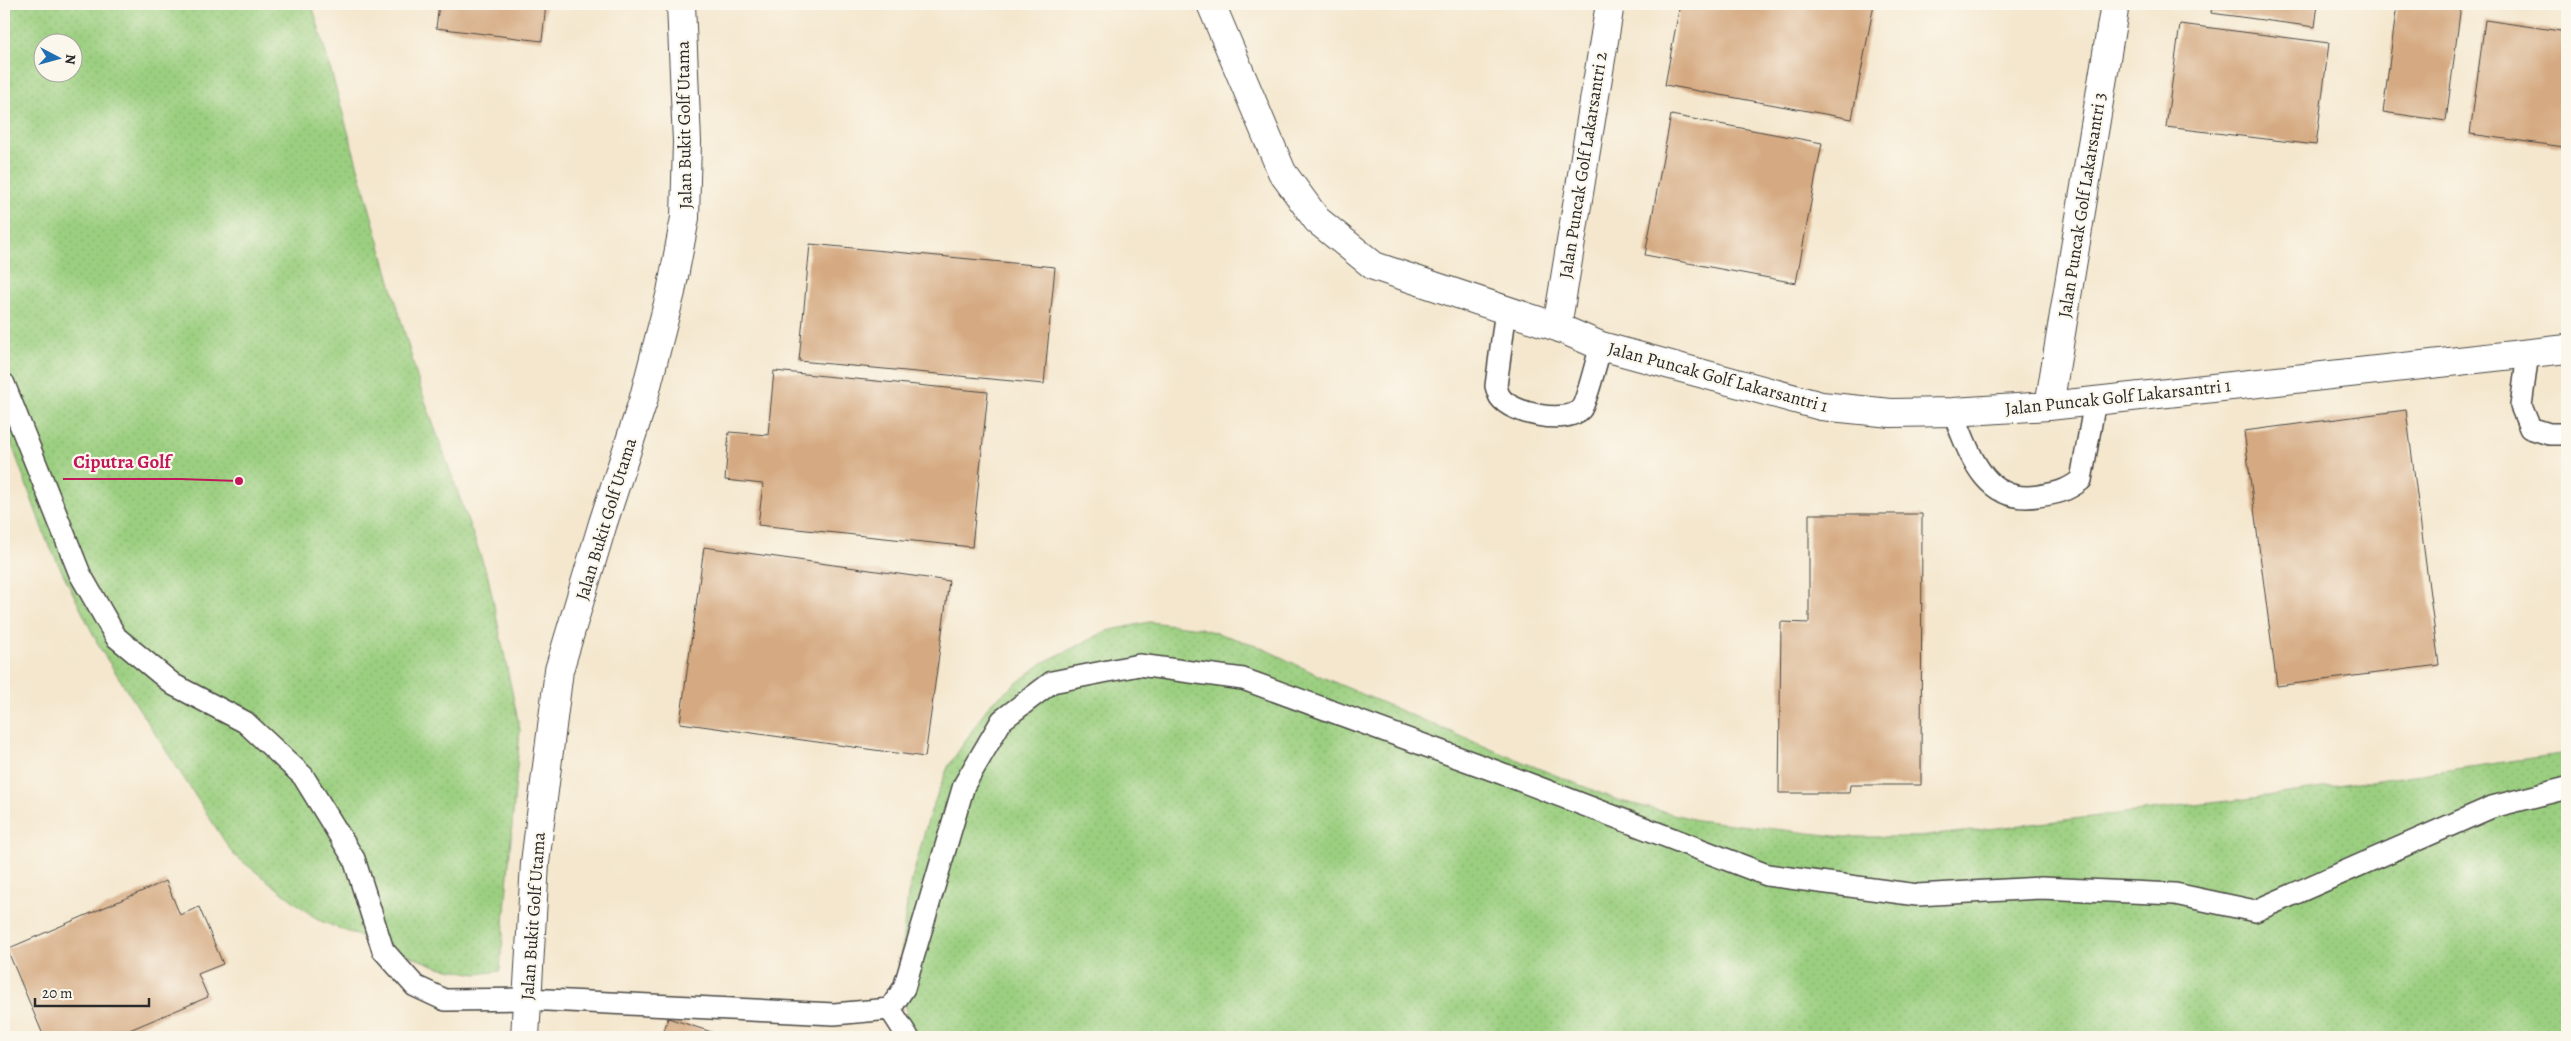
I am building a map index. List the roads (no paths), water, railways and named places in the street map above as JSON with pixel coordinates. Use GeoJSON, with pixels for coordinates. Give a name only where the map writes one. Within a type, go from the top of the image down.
{"type":"FeatureCollection","features":[{"type":"Feature","properties":{"kind":"street","name":"Jalan Bukit Golf Utama"},"geometry":{"type":"LineString","coordinates":[[525,1037],[535,863],[559,670],[603,523],[643,401],[671,292],[685,218],[687,142],[681,4]]}},
{"type":"Feature","properties":{"kind":"street","name":"Jalan Puncak Golf Lakarsantri 1"},"geometry":{"type":"LineString","coordinates":[[1211,4],[1282,172],[1317,220],[1374,266],[1557,326],[1600,346],[1821,406],[1891,412],[1953,412],[2049,406],[2567,349]]}},
{"type":"Feature","properties":{"kind":"street","name":"Jalan Puncak Golf Lakarsantri 2"},"geometry":{"type":"LineString","coordinates":[[1557,326],[1610,4]]}},
{"type":"Feature","properties":{"kind":"street","name":"Jalan Puncak Golf Lakarsantri 3"},"geometry":{"type":"LineString","coordinates":[[2049,406],[2115,4]]}},
{"type":"Feature","properties":{"kind":"lane"},"geometry":{"type":"LineString","coordinates":[[1506,309],[1496,386],[1501,398],[1516,408],[1540,416],[1570,417],[1582,408],[1600,346]]}},
{"type":"Feature","properties":{"kind":"lane"},"geometry":{"type":"LineString","coordinates":[[2528,353],[2521,406],[2530,428],[2549,434],[2567,434]]}},
{"type":"Feature","properties":{"kind":"lane"},"geometry":{"type":"LineString","coordinates":[[4,384],[80,574],[116,637],[174,685],[245,722],[303,776],[354,860],[383,950],[415,986],[445,1000],[527,999],[834,1014],[890,1009]]}},
{"type":"Feature","properties":{"kind":"lane"},"geometry":{"type":"LineString","coordinates":[[1953,412],[1975,466],[1996,489],[2022,499],[2066,491],[2081,480],[2095,401]]}},
{"type":"Feature","properties":{"kind":"lane"},"geometry":{"type":"LineString","coordinates":[[890,1009],[904,988],[964,785],[1002,720],[1052,682],[1139,665],[1243,679],[1498,772],[1767,875],[1917,895],[2042,888],[2175,894],[2255,911],[2492,807],[2567,788]]}},
{"type":"Feature","properties":{"kind":"lane"},"geometry":{"type":"LineString","coordinates":[[890,1009],[908,1037]]}},
{"type":"Feature","properties":{"kind":"place","name":"Ciputra Golf"},"geometry":{"type":"Point","coordinates":[239,481]}}]}
